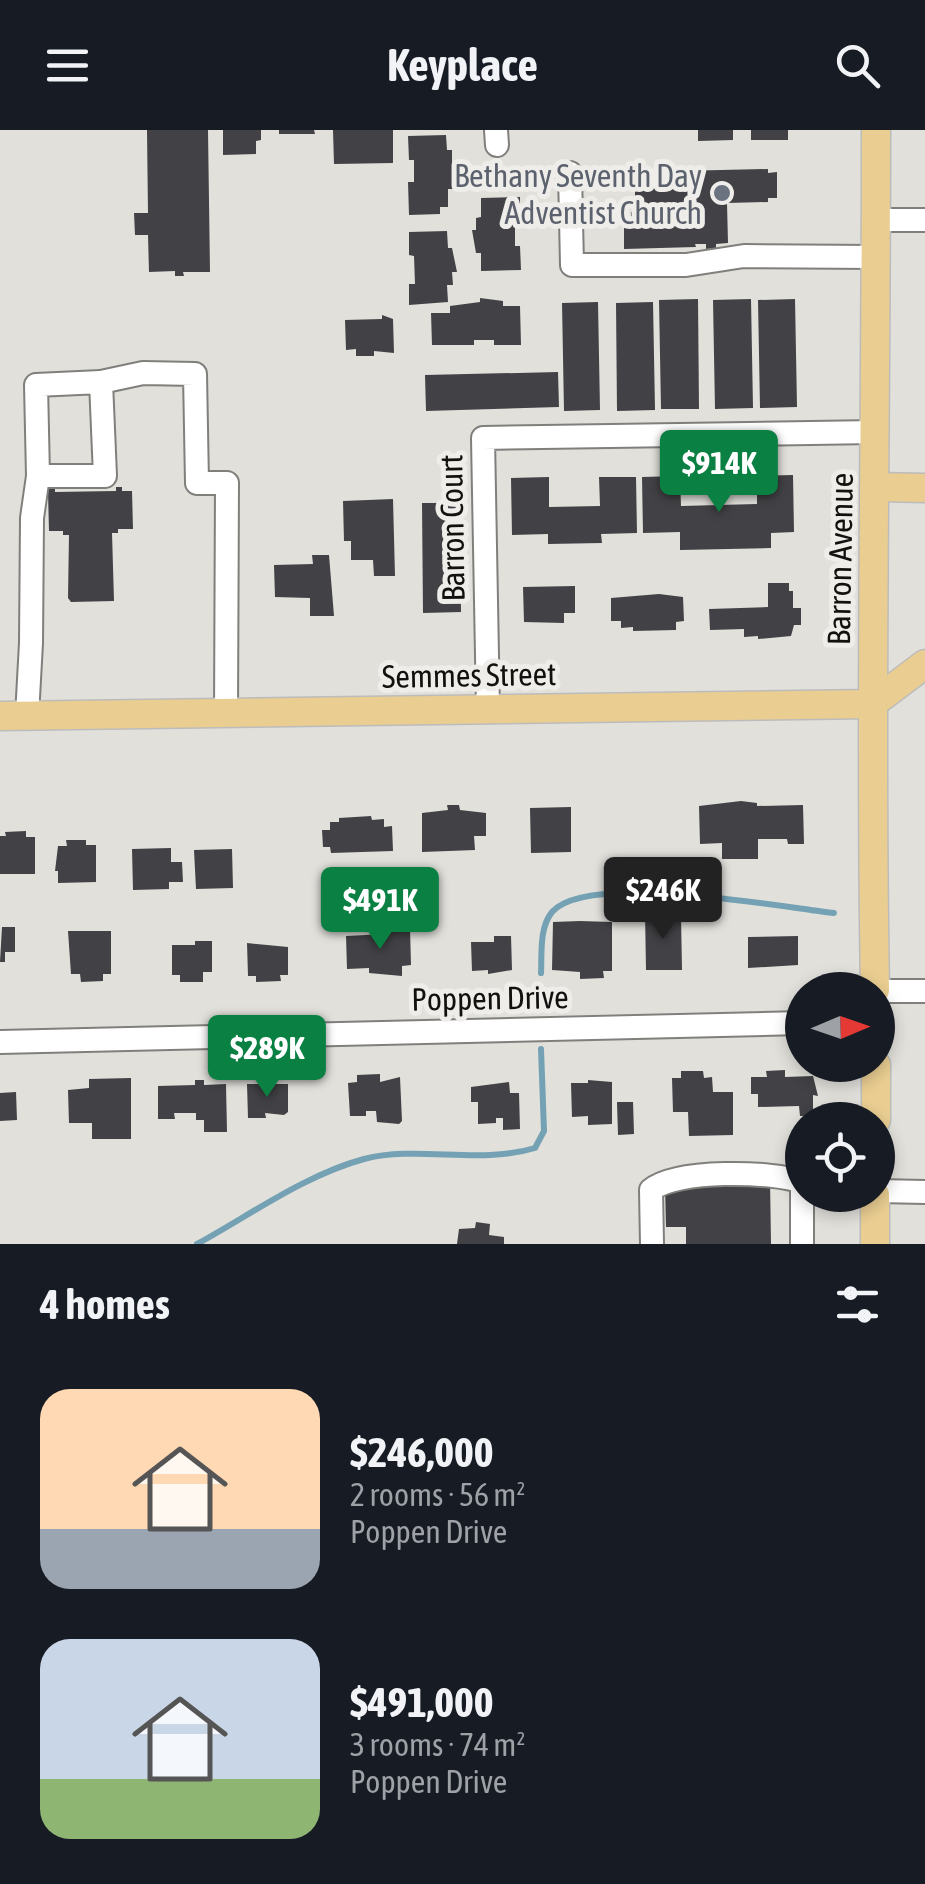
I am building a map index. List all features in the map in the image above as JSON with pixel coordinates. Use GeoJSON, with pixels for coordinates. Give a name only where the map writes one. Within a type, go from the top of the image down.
{"type":"FeatureCollection","features":[{"type":"Feature","properties":{"kind":"main road","name":"Barron Avenue"},"geometry":{"type":"LineString","coordinates":[[876,130],[872,704],[876,972]]}},
{"type":"Feature","properties":{"kind":"main road"},"geometry":{"type":"LineString","coordinates":[[876,487],[925,488]]}},
{"type":"Feature","properties":{"kind":"main road"},"geometry":{"type":"LineString","coordinates":[[872,704],[925,664]]}},
{"type":"Feature","properties":{"kind":"main road","name":"Semmes Street"},"geometry":{"type":"LineString","coordinates":[[13,716],[872,704]]}},
{"type":"Feature","properties":{"kind":"main road"},"geometry":{"type":"LineString","coordinates":[[876,1212],[876,1244]]}},
{"type":"Feature","properties":{"kind":"street"},"geometry":{"type":"LineString","coordinates":[[570,173],[572,265],[686,265],[744,256],[876,258]]}},
{"type":"Feature","properties":{"kind":"street"},"geometry":{"type":"LineString","coordinates":[[876,220],[925,220]]}},
{"type":"Feature","properties":{"kind":"street"},"geometry":{"type":"LineString","coordinates":[[13,716],[32,643],[30,567],[38,476],[36,385],[100,382],[143,373],[195,374],[197,483],[226,483],[226,714]]}},
{"type":"Feature","properties":{"kind":"street"},"geometry":{"type":"LineString","coordinates":[[38,476],[105,476],[100,382]]}},
{"type":"Feature","properties":{"kind":"street","name":"Barron Court"},"geometry":{"type":"LineString","coordinates":[[488,710],[483,438],[876,432]]}},
{"type":"Feature","properties":{"kind":"street"},"geometry":{"type":"LineString","coordinates":[[895,991],[925,992]]}},
{"type":"Feature","properties":{"kind":"street","name":"Poppen Drive"},"geometry":{"type":"LineString","coordinates":[[0,1042],[785,1024]]}},
{"type":"Feature","properties":{"kind":"street"},"geometry":{"type":"LineString","coordinates":[[652,1244],[651,1190],[662,1181],[714,1174],[802,1182],[802,1244]]}},
{"type":"Feature","properties":{"kind":"street"},"geometry":{"type":"LineString","coordinates":[[895,1193],[925,1192]]}},
{"type":"Feature","properties":{"kind":"building"},"geometry":{"type":"Polygon","coordinates":[[[147,130],[208,130],[210,272],[183,272],[184,276],[175,276],[175,271],[149,272],[148,235],[135,235],[134,213],[148,213],[147,130]]]}},
{"type":"Feature","properties":{"kind":"building"},"geometry":{"type":"Polygon","coordinates":[[[223,130],[261,130],[256,154],[223,155],[223,130]]]}},
{"type":"Feature","properties":{"kind":"building"},"geometry":{"type":"Polygon","coordinates":[[[279,130],[314,130],[315,134],[279,134],[279,130]]]}},
{"type":"Feature","properties":{"kind":"building"},"geometry":{"type":"Polygon","coordinates":[[[333,130],[393,130],[393,163],[334,164],[333,130]]]}},
{"type":"Feature","properties":{"kind":"building"},"geometry":{"type":"Polygon","coordinates":[[[698,130],[733,130],[733,140],[698,141],[698,130]]]}},
{"type":"Feature","properties":{"kind":"building"},"geometry":{"type":"Polygon","coordinates":[[[751,130],[788,130],[788,140],[751,140],[751,130]]]}},
{"type":"Feature","properties":{"kind":"building"},"geometry":{"type":"Polygon","coordinates":[[[446,135],[452,163],[457,163],[453,189],[448,189],[448,207],[440,207],[440,214],[409,215],[408,182],[414,182],[414,160],[409,160],[408,136],[446,135]]]}},
{"type":"Feature","properties":{"kind":"building"},"geometry":{"type":"Polygon","coordinates":[[[768,169],[768,173],[777,172],[777,198],[768,198],[768,202],[727,203],[728,243],[706,249],[706,244],[695,244],[696,247],[624,249],[624,228],[631,228],[634,212],[635,172],[768,169]]]}},
{"type":"Feature","properties":{"kind":"building"},"geometry":{"type":"Polygon","coordinates":[[[520,197],[515,246],[520,246],[521,270],[481,271],[481,253],[476,253],[472,230],[476,230],[476,218],[481,217],[481,198],[520,197]]]}},
{"type":"Feature","properties":{"kind":"building"},"geometry":{"type":"Polygon","coordinates":[[[447,231],[448,248],[452,248],[457,272],[452,272],[453,285],[447,285],[448,302],[409,305],[409,284],[415,284],[409,232],[447,231]]]}},
{"type":"Feature","properties":{"kind":"building"},"geometry":{"type":"Polygon","coordinates":[[[480,298],[503,301],[503,306],[520,306],[521,345],[474,340],[474,345],[432,345],[431,313],[450,313],[450,306],[480,302],[480,298]]]}},
{"type":"Feature","properties":{"kind":"building"},"geometry":{"type":"Polygon","coordinates":[[[698,299],[699,409],[661,409],[659,300],[698,299]]]}},
{"type":"Feature","properties":{"kind":"building"},"geometry":{"type":"Polygon","coordinates":[[[751,299],[753,408],[715,409],[713,300],[751,299]]]}},
{"type":"Feature","properties":{"kind":"building"},"geometry":{"type":"Polygon","coordinates":[[[795,299],[797,407],[760,408],[758,300],[795,299]]]}},
{"type":"Feature","properties":{"kind":"building"},"geometry":{"type":"Polygon","coordinates":[[[598,302],[600,410],[564,411],[562,303],[598,302]]]}},
{"type":"Feature","properties":{"kind":"building"},"geometry":{"type":"Polygon","coordinates":[[[653,302],[655,410],[617,411],[616,303],[653,302]]]}},
{"type":"Feature","properties":{"kind":"building"},"geometry":{"type":"Polygon","coordinates":[[[382,315],[393,319],[394,353],[374,351],[374,356],[356,356],[356,349],[346,350],[345,320],[382,319],[382,315]]]}},
{"type":"Feature","properties":{"kind":"building"},"geometry":{"type":"Polygon","coordinates":[[[558,372],[559,407],[426,411],[425,375],[558,372]]]}},
{"type":"Feature","properties":{"kind":"building"},"geometry":{"type":"Polygon","coordinates":[[[793,475],[794,532],[771,533],[771,548],[680,550],[680,532],[643,533],[642,477],[680,476],[681,506],[757,504],[757,476],[793,475]]]}},
{"type":"Feature","properties":{"kind":"building"},"geometry":{"type":"Polygon","coordinates":[[[549,477],[549,507],[600,506],[599,477],[636,477],[637,533],[601,534],[602,543],[548,544],[548,534],[512,535],[511,478],[549,477]]]}},
{"type":"Feature","properties":{"kind":"building"},"geometry":{"type":"Polygon","coordinates":[[[55,487],[55,492],[116,491],[116,487],[132,491],[133,529],[112,533],[114,601],[71,602],[68,598],[69,535],[49,531],[48,492],[55,487]]]}},
{"type":"Feature","properties":{"kind":"building"},"geometry":{"type":"Polygon","coordinates":[[[393,499],[395,576],[374,576],[373,560],[351,560],[351,541],[344,541],[343,501],[393,499]]]}},
{"type":"Feature","properties":{"kind":"building"},"geometry":{"type":"Polygon","coordinates":[[[422,503],[460,503],[461,612],[423,613],[422,503]]]}},
{"type":"Feature","properties":{"kind":"building"},"geometry":{"type":"Polygon","coordinates":[[[312,555],[329,555],[334,616],[310,616],[310,598],[275,597],[274,565],[313,564],[312,555]]]}},
{"type":"Feature","properties":{"kind":"building"},"geometry":{"type":"Polygon","coordinates":[[[768,583],[789,583],[793,608],[801,608],[801,625],[794,625],[791,636],[758,639],[744,637],[744,629],[710,630],[709,609],[768,607],[768,583]]]}},
{"type":"Feature","properties":{"kind":"building"},"geometry":{"type":"Polygon","coordinates":[[[575,586],[575,613],[564,613],[564,623],[524,622],[523,587],[575,586]]]}},
{"type":"Feature","properties":{"kind":"building"},"geometry":{"type":"Polygon","coordinates":[[[659,594],[683,597],[684,621],[676,622],[676,630],[633,631],[633,627],[621,628],[621,621],[611,621],[611,598],[659,594]]]}},
{"type":"Feature","properties":{"kind":"building"},"geometry":{"type":"Polygon","coordinates":[[[741,801],[757,806],[803,805],[804,844],[788,844],[787,839],[758,839],[758,859],[722,859],[722,843],[700,844],[699,806],[741,801]]]}},
{"type":"Feature","properties":{"kind":"building"},"geometry":{"type":"Polygon","coordinates":[[[447,805],[486,813],[486,836],[474,836],[475,850],[422,852],[422,813],[448,810],[447,805]]]}},
{"type":"Feature","properties":{"kind":"building"},"geometry":{"type":"Polygon","coordinates":[[[571,807],[571,852],[531,853],[530,808],[571,807]]]}},
{"type":"Feature","properties":{"kind":"building"},"geometry":{"type":"Polygon","coordinates":[[[371,816],[372,820],[384,819],[384,827],[392,826],[393,851],[331,853],[330,847],[323,847],[322,830],[330,830],[330,822],[371,816]]]}},
{"type":"Feature","properties":{"kind":"building"},"geometry":{"type":"Polygon","coordinates":[[[26,831],[26,837],[35,837],[35,874],[0,874],[0,836],[26,831]]]}},
{"type":"Feature","properties":{"kind":"building"},"geometry":{"type":"Polygon","coordinates":[[[66,840],[86,840],[86,845],[96,845],[96,882],[58,883],[58,846],[67,846],[66,840]]]}},
{"type":"Feature","properties":{"kind":"building"},"geometry":{"type":"Polygon","coordinates":[[[171,848],[171,862],[182,862],[183,882],[169,882],[169,889],[133,890],[132,849],[171,848]]]}},
{"type":"Feature","properties":{"kind":"building"},"geometry":{"type":"Polygon","coordinates":[[[232,849],[233,888],[196,889],[194,850],[232,849]]]}},
{"type":"Feature","properties":{"kind":"building"},"geometry":{"type":"Polygon","coordinates":[[[645,912],[681,917],[682,970],[646,970],[645,912]]]}},
{"type":"Feature","properties":{"kind":"building"},"geometry":{"type":"Polygon","coordinates":[[[553,922],[612,922],[612,971],[603,971],[604,978],[580,979],[580,972],[552,970],[553,922]]]}},
{"type":"Feature","properties":{"kind":"building"},"geometry":{"type":"Polygon","coordinates":[[[2,927],[15,927],[15,952],[5,952],[5,962],[0,962],[2,927]]]}},
{"type":"Feature","properties":{"kind":"building"},"geometry":{"type":"Polygon","coordinates":[[[410,928],[411,965],[402,966],[402,976],[369,973],[369,968],[347,969],[346,936],[410,928]]]}},
{"type":"Feature","properties":{"kind":"building"},"geometry":{"type":"Polygon","coordinates":[[[68,931],[111,931],[111,974],[103,974],[103,981],[81,982],[80,974],[71,974],[68,931]]]}},
{"type":"Feature","properties":{"kind":"building"},"geometry":{"type":"Polygon","coordinates":[[[494,936],[511,936],[512,970],[488,974],[488,970],[472,971],[471,942],[494,942],[494,936]]]}},
{"type":"Feature","properties":{"kind":"building"},"geometry":{"type":"Polygon","coordinates":[[[798,936],[798,965],[748,968],[748,937],[798,936]]]}},
{"type":"Feature","properties":{"kind":"building"},"geometry":{"type":"Polygon","coordinates":[[[195,941],[212,941],[212,972],[203,972],[203,982],[180,982],[180,975],[172,975],[172,945],[195,945],[195,941]]]}},
{"type":"Feature","properties":{"kind":"building"},"geometry":{"type":"Polygon","coordinates":[[[247,943],[288,947],[288,975],[280,975],[281,981],[256,982],[256,976],[248,976],[247,943]]]}},
{"type":"Feature","properties":{"kind":"building"},"geometry":{"type":"Polygon","coordinates":[[[785,1070],[785,1082],[814,1082],[818,1096],[813,1095],[813,1102],[758,1107],[758,1094],[751,1094],[751,1077],[767,1077],[766,1071],[785,1070]]]}},
{"type":"Feature","properties":{"kind":"building"},"geometry":{"type":"Polygon","coordinates":[[[681,1071],[703,1071],[704,1078],[712,1077],[713,1092],[733,1092],[733,1135],[689,1136],[688,1112],[673,1112],[672,1078],[681,1078],[681,1071]]]}},
{"type":"Feature","properties":{"kind":"building"},"geometry":{"type":"Polygon","coordinates":[[[380,1074],[380,1082],[400,1077],[399,1124],[377,1122],[376,1111],[366,1111],[366,1116],[350,1116],[348,1083],[357,1082],[357,1075],[380,1074]]]}},
{"type":"Feature","properties":{"kind":"building"},"geometry":{"type":"Polygon","coordinates":[[[131,1078],[131,1139],[92,1139],[92,1123],[69,1123],[68,1090],[89,1088],[89,1079],[131,1078]]]}},
{"type":"Feature","properties":{"kind":"building"},"geometry":{"type":"Polygon","coordinates":[[[195,1080],[204,1080],[204,1085],[226,1084],[227,1132],[204,1132],[204,1120],[196,1120],[196,1113],[174,1113],[175,1119],[158,1119],[158,1086],[195,1085],[195,1080]]]}},
{"type":"Feature","properties":{"kind":"building"},"geometry":{"type":"Polygon","coordinates":[[[509,1082],[510,1093],[519,1093],[520,1129],[503,1130],[503,1118],[496,1118],[496,1123],[478,1124],[478,1102],[471,1102],[471,1087],[509,1082]]]}},
{"type":"Feature","properties":{"kind":"building"},"geometry":{"type":"Polygon","coordinates":[[[612,1082],[612,1124],[588,1125],[588,1116],[572,1117],[571,1083],[612,1082]]]}},
{"type":"Feature","properties":{"kind":"building"},"geometry":{"type":"Polygon","coordinates":[[[247,1084],[288,1084],[288,1112],[248,1118],[247,1084]]]}},
{"type":"Feature","properties":{"kind":"building"},"geometry":{"type":"Polygon","coordinates":[[[16,1092],[17,1120],[0,1121],[0,1093],[16,1092]]]}},
{"type":"Feature","properties":{"kind":"building"},"geometry":{"type":"Polygon","coordinates":[[[617,1102],[633,1102],[634,1134],[618,1135],[617,1102]]]}},
{"type":"Feature","properties":{"kind":"building"},"geometry":{"type":"Polygon","coordinates":[[[770,1179],[771,1244],[686,1244],[686,1227],[666,1227],[665,1186],[770,1179]]]}},
{"type":"Feature","properties":{"kind":"building"},"geometry":{"type":"Polygon","coordinates":[[[476,1222],[490,1224],[489,1235],[504,1237],[504,1244],[457,1244],[459,1229],[475,1228],[476,1222]]]}},
{"type":"Feature","properties":{"kind":"waterway"},"geometry":{"type":"LineString","coordinates":[[541,973],[542,941],[548,918],[572,900],[603,894],[686,895],[834,913]]}},
{"type":"Feature","properties":{"kind":"waterway"},"geometry":{"type":"LineString","coordinates":[[197,1244],[299,1185],[364,1159],[406,1154],[492,1155],[535,1148],[544,1131],[541,1049]]}},
{"type":"Feature","properties":{"kind":"place","name":"Bethany Seventh Day Adventist Church"},"geometry":{"type":"Point","coordinates":[722,193]}}]}
